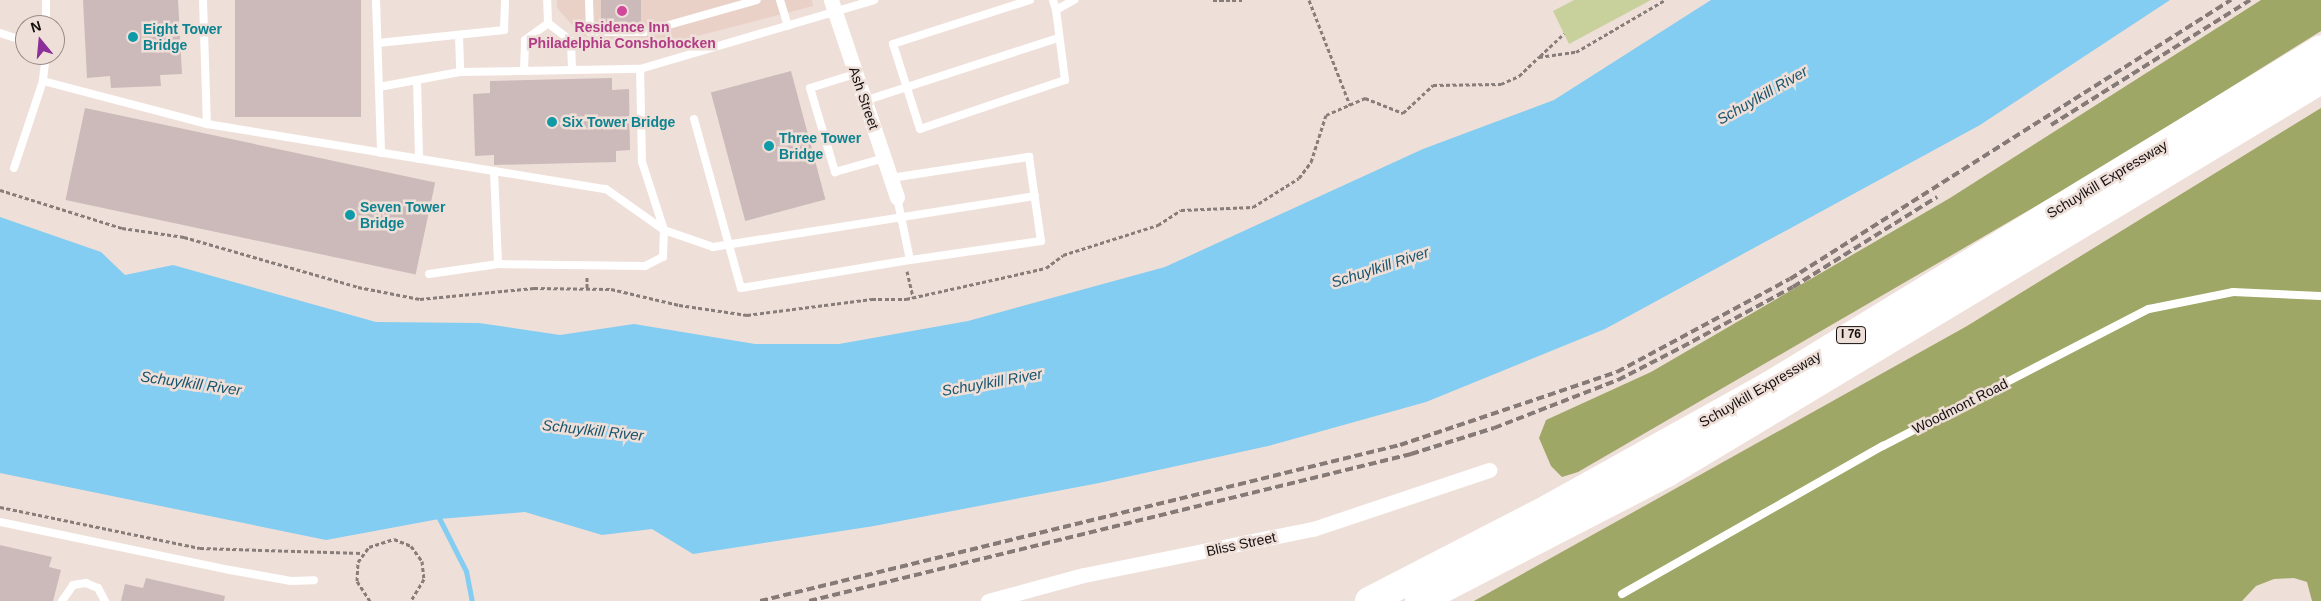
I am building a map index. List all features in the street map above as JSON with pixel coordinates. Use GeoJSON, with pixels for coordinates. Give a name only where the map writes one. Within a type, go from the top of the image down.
{"type":"FeatureCollection","features":[{"type":"Feature","properties":{"kind":"highway","name":"Schuylkill Expressway"},"geometry":{"type":"LineString","coordinates":[[1369,601],[1549,508],[1770,385],[2321,49]]}},
{"type":"Feature","properties":{"kind":"highway","name":"Schuylkill Expressway"},"geometry":{"type":"LineString","coordinates":[[1420,601],[1667,473],[2321,80]]}},
{"type":"Feature","properties":{"kind":"street","name":"Ash Street"},"geometry":{"type":"LineString","coordinates":[[833,6],[897,197]]}},
{"type":"Feature","properties":{"kind":"street","name":"Bliss Street"},"geometry":{"type":"LineString","coordinates":[[988,601],[1084,575],[1313,528],[1488,470]]}},
{"type":"Feature","properties":{"kind":"lane"},"geometry":{"type":"LineString","coordinates":[[46,0],[46,15]]}},
{"type":"Feature","properties":{"kind":"lane"},"geometry":{"type":"LineString","coordinates":[[203,0],[207,124]]}},
{"type":"Feature","properties":{"kind":"lane"},"geometry":{"type":"LineString","coordinates":[[376,0],[381,153]]}},
{"type":"Feature","properties":{"kind":"lane"},"geometry":{"type":"LineString","coordinates":[[378,43],[504,30],[505,0]]}},
{"type":"Feature","properties":{"kind":"lane"},"geometry":{"type":"LineString","coordinates":[[547,0],[548,23],[571,41],[572,70]]}},
{"type":"Feature","properties":{"kind":"lane"},"geometry":{"type":"LineString","coordinates":[[589,0],[590,32],[644,32],[757,0]]}},
{"type":"Feature","properties":{"kind":"lane"},"geometry":{"type":"LineString","coordinates":[[780,0],[788,26]]}},
{"type":"Feature","properties":{"kind":"lane"},"geometry":{"type":"LineString","coordinates":[[379,86],[460,72],[640,69],[788,26],[833,6],[875,0]]}},
{"type":"Feature","properties":{"kind":"lane"},"geometry":{"type":"LineString","coordinates":[[1030,0],[893,44],[920,129],[1064,80],[1056,10],[1053,0]]}},
{"type":"Feature","properties":{"kind":"lane"},"geometry":{"type":"LineString","coordinates":[[1056,10],[1074,0]]}},
{"type":"Feature","properties":{"kind":"lane"},"geometry":{"type":"LineString","coordinates":[[524,71],[526,40],[548,23]]}},
{"type":"Feature","properties":{"kind":"lane"},"geometry":{"type":"LineString","coordinates":[[0,33],[15,38]]}},
{"type":"Feature","properties":{"kind":"lane"},"geometry":{"type":"LineString","coordinates":[[459,36],[460,72]]}},
{"type":"Feature","properties":{"kind":"lane"},"geometry":{"type":"LineString","coordinates":[[864,101],[1058,38]]}},
{"type":"Feature","properties":{"kind":"lane"},"geometry":{"type":"LineString","coordinates":[[14,168],[43,80],[45,65]]}},
{"type":"Feature","properties":{"kind":"lane"},"geometry":{"type":"LineString","coordinates":[[428,274],[498,264],[644,266],[663,257],[664,230],[642,162],[640,69]]}},
{"type":"Feature","properties":{"kind":"lane"},"geometry":{"type":"LineString","coordinates":[[856,74],[810,88],[835,172],[884,158]]}},
{"type":"Feature","properties":{"kind":"lane"},"geometry":{"type":"LineString","coordinates":[[43,80],[207,124],[606,189],[664,230],[713,248],[1035,196]]}},
{"type":"Feature","properties":{"kind":"lane"},"geometry":{"type":"LineString","coordinates":[[417,80],[419,159]]}},
{"type":"Feature","properties":{"kind":"lane"},"geometry":{"type":"LineString","coordinates":[[694,119],[741,288],[910,260],[1041,241],[1029,157],[891,178]]}},
{"type":"Feature","properties":{"kind":"lane"},"geometry":{"type":"LineString","coordinates":[[494,171],[498,264]]}},
{"type":"Feature","properties":{"kind":"lane"},"geometry":{"type":"LineString","coordinates":[[897,197],[910,260]]}},
{"type":"Feature","properties":{"kind":"lane","name":"Woodmont Road"},"geometry":{"type":"LineString","coordinates":[[1622,594],[1883,446],[2149,308],[2233,292],[2321,296]]}},
{"type":"Feature","properties":{"kind":"lane"},"geometry":{"type":"LineString","coordinates":[[0,522],[240,572],[314,580]]}},
{"type":"Feature","properties":{"kind":"lane"},"geometry":{"type":"LineString","coordinates":[[62,601],[73,585],[86,583],[98,588],[105,601]]}},
{"type":"Feature","properties":{"kind":"path"},"geometry":{"type":"LineString","coordinates":[[1213,0],[1242,0]]}},
{"type":"Feature","properties":{"kind":"path"},"geometry":{"type":"LineString","coordinates":[[1308,0],[1350,105]]}},
{"type":"Feature","properties":{"kind":"path"},"geometry":{"type":"LineString","coordinates":[[1539,57],[1576,52],[1665,0]]}},
{"type":"Feature","properties":{"kind":"path"},"geometry":{"type":"LineString","coordinates":[[0,190],[122,228],[184,237],[358,287],[420,299],[534,288],[611,289],[679,305],[747,314],[913,297],[1046,268],[1063,255],[1158,226],[1181,210],[1253,207],[1299,178],[1311,162],[1326,115],[1365,98],[1403,113],[1434,85],[1490,87],[1518,76],[1564,34]]}},
{"type":"Feature","properties":{"kind":"path"},"geometry":{"type":"LineString","coordinates":[[910,284],[913,297]]}},
{"type":"Feature","properties":{"kind":"path"},"geometry":{"type":"LineString","coordinates":[[0,507],[200,548],[362,553],[385,540],[411,546],[422,560],[424,579],[411,601]]}},
{"type":"Feature","properties":{"kind":"path"},"geometry":{"type":"LineString","coordinates":[[362,553],[356,581],[370,601]]}},
{"type":"Feature","properties":{"kind":"shaded area"},"geometry":{"type":"Polygon","coordinates":[[[557,0],[812,0],[813,6],[663,45],[582,36],[557,8],[557,0]]]}},
{"type":"Feature","properties":{"kind":"green space"},"geometry":{"type":"Polygon","coordinates":[[[1574,0],[1651,0],[1569,44],[1553,11],[1574,0]]]}},
{"type":"Feature","properties":{"kind":"green space"},"geometry":{"type":"Polygon","coordinates":[[[2261,0],[2321,0],[2321,31],[2100,169],[1578,472],[1562,477],[1551,466],[1539,438],[1546,420],[1651,372],[1950,198],[2261,0]]]}},
{"type":"Feature","properties":{"kind":"green space"},"geometry":{"type":"Polygon","coordinates":[[[2321,108],[2321,601],[2312,601],[2307,582],[2294,578],[2274,579],[2256,586],[2242,601],[1474,601],[1967,326],[2321,108]]]}},
{"type":"Feature","properties":{"kind":"water","name":"Schuylkill River"},"geometry":{"type":"Polygon","coordinates":[[[1711,0],[2170,0],[1980,125],[1605,329],[1426,402],[1268,446],[1099,483],[874,526],[693,554],[652,529],[602,535],[525,512],[439,519],[326,540],[0,473],[0,217],[101,252],[125,275],[173,265],[376,322],[479,323],[560,335],[634,324],[755,344],[839,344],[968,321],[1165,267],[1423,149],[1554,100],[1711,0]]]}},
{"type":"Feature","properties":{"kind":"building","name":"Eight Tower Bridge"},"geometry":{"type":"Polygon","coordinates":[[[83,0],[178,0],[182,74],[160,75],[161,86],[111,88],[110,76],[87,78],[83,0]]]}},
{"type":"Feature","properties":{"kind":"building"},"geometry":{"type":"Polygon","coordinates":[[[235,0],[361,0],[361,117],[235,117],[235,0]]]}},
{"type":"Feature","properties":{"kind":"building","name":"Residence Inn Philadelphia Conshohocken"},"geometry":{"type":"Polygon","coordinates":[[[601,0],[641,0],[641,24],[601,24],[601,0]]]}},
{"type":"Feature","properties":{"kind":"building","name":"Three Tower Bridge"},"geometry":{"type":"Polygon","coordinates":[[[791,71],[825,199],[745,221],[711,92],[791,71]]]}},
{"type":"Feature","properties":{"kind":"building","name":"Six Tower Bridge"},"geometry":{"type":"Polygon","coordinates":[[[612,78],[612,90],[629,89],[630,150],[616,151],[616,162],[494,165],[494,155],[475,156],[473,94],[490,93],[490,81],[612,78]]]}},
{"type":"Feature","properties":{"kind":"building"},"geometry":{"type":"Polygon","coordinates":[[[85,108],[435,182],[416,274],[65,200],[85,108]]]}},
{"type":"Feature","properties":{"kind":"building"},"geometry":{"type":"Polygon","coordinates":[[[0,545],[52,557],[49,567],[61,570],[53,601],[0,601],[0,545]]]}},
{"type":"Feature","properties":{"kind":"building"},"geometry":{"type":"Polygon","coordinates":[[[146,578],[225,596],[224,601],[121,601],[125,584],[143,588],[146,578]]]}},
{"type":"Feature","properties":{"kind":"waterway"},"geometry":{"type":"LineString","coordinates":[[437,514],[466,571],[472,601]]}},
{"type":"Feature","properties":{"kind":"railway"},"geometry":{"type":"LineString","coordinates":[[760,601],[1400,445],[1617,372],[1790,279],[2231,0]]}},
{"type":"Feature","properties":{"kind":"railway"},"geometry":{"type":"LineString","coordinates":[[2051,125],[2250,0]]}},
{"type":"Feature","properties":{"kind":"railway"},"geometry":{"type":"LineString","coordinates":[[809,601],[1411,454],[1494,428],[1618,380],[1682,347],[1793,287],[1937,197]]}},
{"type":"Feature","properties":{"kind":"place","name":"Residence Inn Philadelphia Conshohocken"},"geometry":{"type":"Point","coordinates":[622,11]}},
{"type":"Feature","properties":{"kind":"place","name":"Eight Tower Bridge"},"geometry":{"type":"Point","coordinates":[133,37]}},
{"type":"Feature","properties":{"kind":"place","name":"Six Tower Bridge"},"geometry":{"type":"Point","coordinates":[552,122]}},
{"type":"Feature","properties":{"kind":"place","name":"Three Tower Bridge"},"geometry":{"type":"Point","coordinates":[769,146]}},
{"type":"Feature","properties":{"kind":"place","name":"Seven Tower Bridge"},"geometry":{"type":"Point","coordinates":[350,215]}}]}
